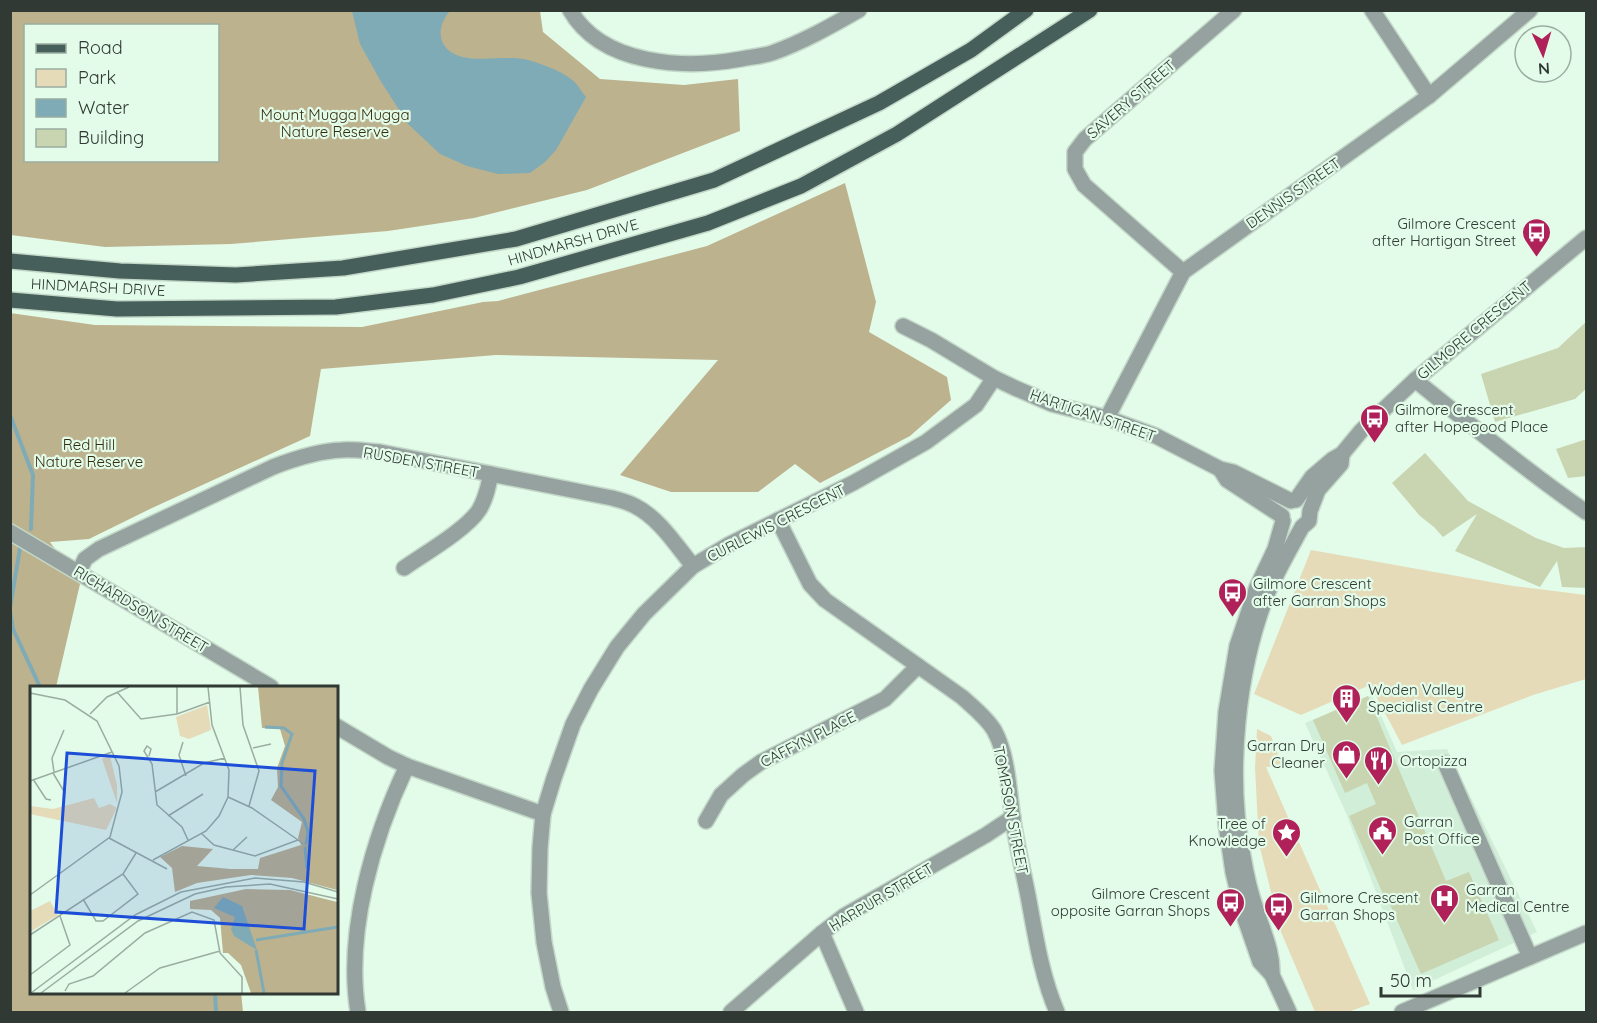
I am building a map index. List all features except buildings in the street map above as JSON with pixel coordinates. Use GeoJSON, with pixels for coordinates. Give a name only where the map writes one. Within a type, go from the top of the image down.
{"type":"FeatureCollection","features":[{"type":"Feature","properties":{"kind":"main road","name":"HINDMARSH DRIVE"},"geometry":{"type":"LineString","coordinates":[[10,261],[120,271],[236,275],[343,268],[516,239],[714,180],[879,103],[971,50],[1026,10]]}},
{"type":"Feature","properties":{"kind":"main road","name":"HINDMARSH DRIVE"},"geometry":{"type":"LineString","coordinates":[[10,300],[117,309],[336,307],[434,295],[519,277],[708,223],[801,186],[897,134],[1090,10]]}},
{"type":"Feature","properties":{"kind":"street"},"geometry":{"type":"LineString","coordinates":[[570,10],[577,23],[606,46],[640,58],[675,64],[721,62],[770,54],[818,33],[859,10]]}},
{"type":"Feature","properties":{"kind":"street","name":"SAVERY STREET"},"geometry":{"type":"LineString","coordinates":[[1183,272],[1084,185],[1075,169],[1075,152],[1085,139],[1234,10]]}},
{"type":"Feature","properties":{"kind":"street"},"geometry":{"type":"LineString","coordinates":[[1372,10],[1429,96]]}},
{"type":"Feature","properties":{"kind":"street","name":"DENNIS STREET"},"geometry":{"type":"LineString","coordinates":[[1107,418],[1183,272],[1429,96],[1530,10]]}},
{"type":"Feature","properties":{"kind":"street","name":"GILMORE CRESCENT"},"geometry":{"type":"LineString","coordinates":[[1293,501],[1312,477],[1342,454],[1361,431],[1415,380],[1587,238]]}},
{"type":"Feature","properties":{"kind":"street","name":"HARTIGAN STREET"},"geometry":{"type":"LineString","coordinates":[[903,326],[994,378],[1052,404],[1107,418],[1156,436],[1220,469],[1233,472],[1293,501]]}},
{"type":"Feature","properties":{"kind":"street","name":"CURLEWIS CRESCENT"},"geometry":{"type":"LineString","coordinates":[[561,1012],[553,987],[544,942],[538,893],[543,814],[573,724],[617,647],[644,614],[693,566],[760,528],[853,483],[926,442],[976,405],[994,378]]}},
{"type":"Feature","properties":{"kind":"street"},"geometry":{"type":"LineString","coordinates":[[1415,380],[1486,438],[1587,512]]}},
{"type":"Feature","properties":{"kind":"street","name":"RUSDEN STREET"},"geometry":{"type":"LineString","coordinates":[[79,572],[85,559],[99,549],[273,466],[307,455],[342,450],[380,452],[612,498],[635,506],[651,517],[668,534],[693,566]]}},
{"type":"Feature","properties":{"kind":"street","name":"GILMORE CRESCENT"},"geometry":{"type":"LineString","coordinates":[[1310,512],[1318,490],[1341,464],[1342,454]]}},
{"type":"Feature","properties":{"kind":"street","name":"HARTIGAN STREET"},"geometry":{"type":"LineString","coordinates":[[1220,469],[1227,480],[1282,519]]}},
{"type":"Feature","properties":{"kind":"street"},"geometry":{"type":"LineString","coordinates":[[404,568],[466,524],[478,512],[487,495],[490,474]]}},
{"type":"Feature","properties":{"kind":"street"},"geometry":{"type":"LineString","coordinates":[[1281,551],[1284,507],[1293,501],[1305,503],[1310,512],[1309,521],[1281,551],[1237,646],[1226,712],[1222,771],[1233,872],[1243,913],[1260,962],[1272,975],[1289,1012]]}},
{"type":"Feature","properties":{"kind":"street"},"geometry":{"type":"LineString","coordinates":[[1282,519],[1291,528],[1302,527]]}},
{"type":"Feature","properties":{"kind":"street","name":"TOMPSON STREET"},"geometry":{"type":"LineString","coordinates":[[778,520],[810,584],[825,600],[962,697],[980,712],[994,730],[1005,768],[1041,968],[1057,1012]]}},
{"type":"Feature","properties":{"kind":"street","name":"RICHARDSON STREET"},"geometry":{"type":"LineString","coordinates":[[10,532],[269,686]]}},
{"type":"Feature","properties":{"kind":"street","name":"CAFFYN PLACE"},"geometry":{"type":"LineString","coordinates":[[706,821],[722,795],[743,775],[761,762],[885,699],[918,666]]}},
{"type":"Feature","properties":{"kind":"street"},"geometry":{"type":"LineString","coordinates":[[338,727],[407,766],[543,814]]}},
{"type":"Feature","properties":{"kind":"street"},"geometry":{"type":"LineString","coordinates":[[1445,763],[1530,957]]}},
{"type":"Feature","properties":{"kind":"street"},"geometry":{"type":"LineString","coordinates":[[358,1012],[355,993],[356,938],[364,888],[392,798],[407,766]]}},
{"type":"Feature","properties":{"kind":"street","name":"HARPUR STREET"},"geometry":{"type":"LineString","coordinates":[[731,1012],[844,916],[986,835],[1013,817]]}},
{"type":"Feature","properties":{"kind":"street"},"geometry":{"type":"LineString","coordinates":[[822,933],[856,1012]]}},
{"type":"Feature","properties":{"kind":"street"},"geometry":{"type":"LineString","coordinates":[[1402,1012],[1587,933]]}},
{"type":"Feature","properties":{"kind":"shaded area"},"geometry":{"type":"Polygon","coordinates":[[[1372,695],[1397,752],[1447,749],[1537,932],[1413,990],[1346,813],[1305,723],[1372,695]]]}},
{"type":"Feature","properties":{"kind":"green space","name":"Mount Mugga Mugga Nature Reserve"},"geometry":{"type":"Polygon","coordinates":[[[11,11],[540,11],[543,32],[600,79],[684,85],[738,79],[740,131],[587,190],[474,218],[388,231],[231,244],[105,247],[11,235],[11,11]]]}},
{"type":"Feature","properties":{"kind":"green space","name":"Red Hill Nature Reserve"},"geometry":{"type":"Polygon","coordinates":[[[845,183],[876,302],[869,332],[947,377],[951,400],[910,436],[820,483],[795,464],[758,492],[671,492],[620,475],[718,360],[496,355],[321,369],[310,436],[89,539],[50,542],[80,584],[56,686],[30,686],[30,993],[241,993],[243,1012],[11,1012],[10,313],[95,325],[362,327],[483,302],[498,301],[707,246],[845,183]]]}},
{"type":"Feature","properties":{"kind":"green space"},"geometry":{"type":"Polygon","coordinates":[[[1311,550],[1513,586],[1586,595],[1586,679],[1533,695],[1402,745],[1370,685],[1301,715],[1254,694],[1311,550]]]}},
{"type":"Feature","properties":{"kind":"green space"},"geometry":{"type":"Polygon","coordinates":[[[1257,729],[1271,736],[1283,767],[1266,767],[1370,1004],[1348,1012],[1315,1012],[1281,932],[1259,844],[1255,768],[1257,729]]]}},
{"type":"Feature","properties":{"kind":"water"},"geometry":{"type":"Polygon","coordinates":[[[352,11],[450,11],[441,29],[442,41],[448,50],[468,58],[518,58],[539,63],[571,79],[586,97],[556,150],[530,173],[498,174],[467,166],[440,154],[408,124],[360,44],[352,11]]]}},
{"type":"Feature","properties":{"kind":"waterway"},"geometry":{"type":"LineString","coordinates":[[10,415],[33,475],[31,529]]}},
{"type":"Feature","properties":{"kind":"waterway"},"geometry":{"type":"LineString","coordinates":[[10,608],[20,548]]}},
{"type":"Feature","properties":{"kind":"waterway"},"geometry":{"type":"LineString","coordinates":[[10,611],[13,629],[40,686]]}},
{"type":"Feature","properties":{"kind":"waterway"},"geometry":{"type":"LineString","coordinates":[[215,993],[216,1012]]}},
{"type":"Feature","properties":{"kind":"place","name":"Gilmore Crescent after Hartigan Street"},"geometry":{"type":"Point","coordinates":[1537,258]}},
{"type":"Feature","properties":{"kind":"place","name":"Gilmore Crescent after Hopegood Place"},"geometry":{"type":"Point","coordinates":[1374,444]}},
{"type":"Feature","properties":{"kind":"place","name":"Gilmore Crescent after Garran Shops"},"geometry":{"type":"Point","coordinates":[1232,618]}},
{"type":"Feature","properties":{"kind":"place","name":"Woden Valley Specialist Centre"},"geometry":{"type":"Point","coordinates":[1347,724]}},
{"type":"Feature","properties":{"kind":"place","name":"Garran Dry Cleaner"},"geometry":{"type":"Point","coordinates":[1346,780]}},
{"type":"Feature","properties":{"kind":"place","name":"Ortopizza"},"geometry":{"type":"Point","coordinates":[1379,786]}},
{"type":"Feature","properties":{"kind":"place","name":"Garran Post Office"},"geometry":{"type":"Point","coordinates":[1383,856]}},
{"type":"Feature","properties":{"kind":"place","name":"Tree of Knowledge"},"geometry":{"type":"Point","coordinates":[1287,858]}},
{"type":"Feature","properties":{"kind":"place","name":"Garran Medical Centre"},"geometry":{"type":"Point","coordinates":[1445,924]}},
{"type":"Feature","properties":{"kind":"place","name":"Gilmore Crescent opposite Garran Shops"},"geometry":{"type":"Point","coordinates":[1231,928]}},
{"type":"Feature","properties":{"kind":"place","name":"Gilmore Crescent Garran Shops"},"geometry":{"type":"Point","coordinates":[1279,932]}}]}
